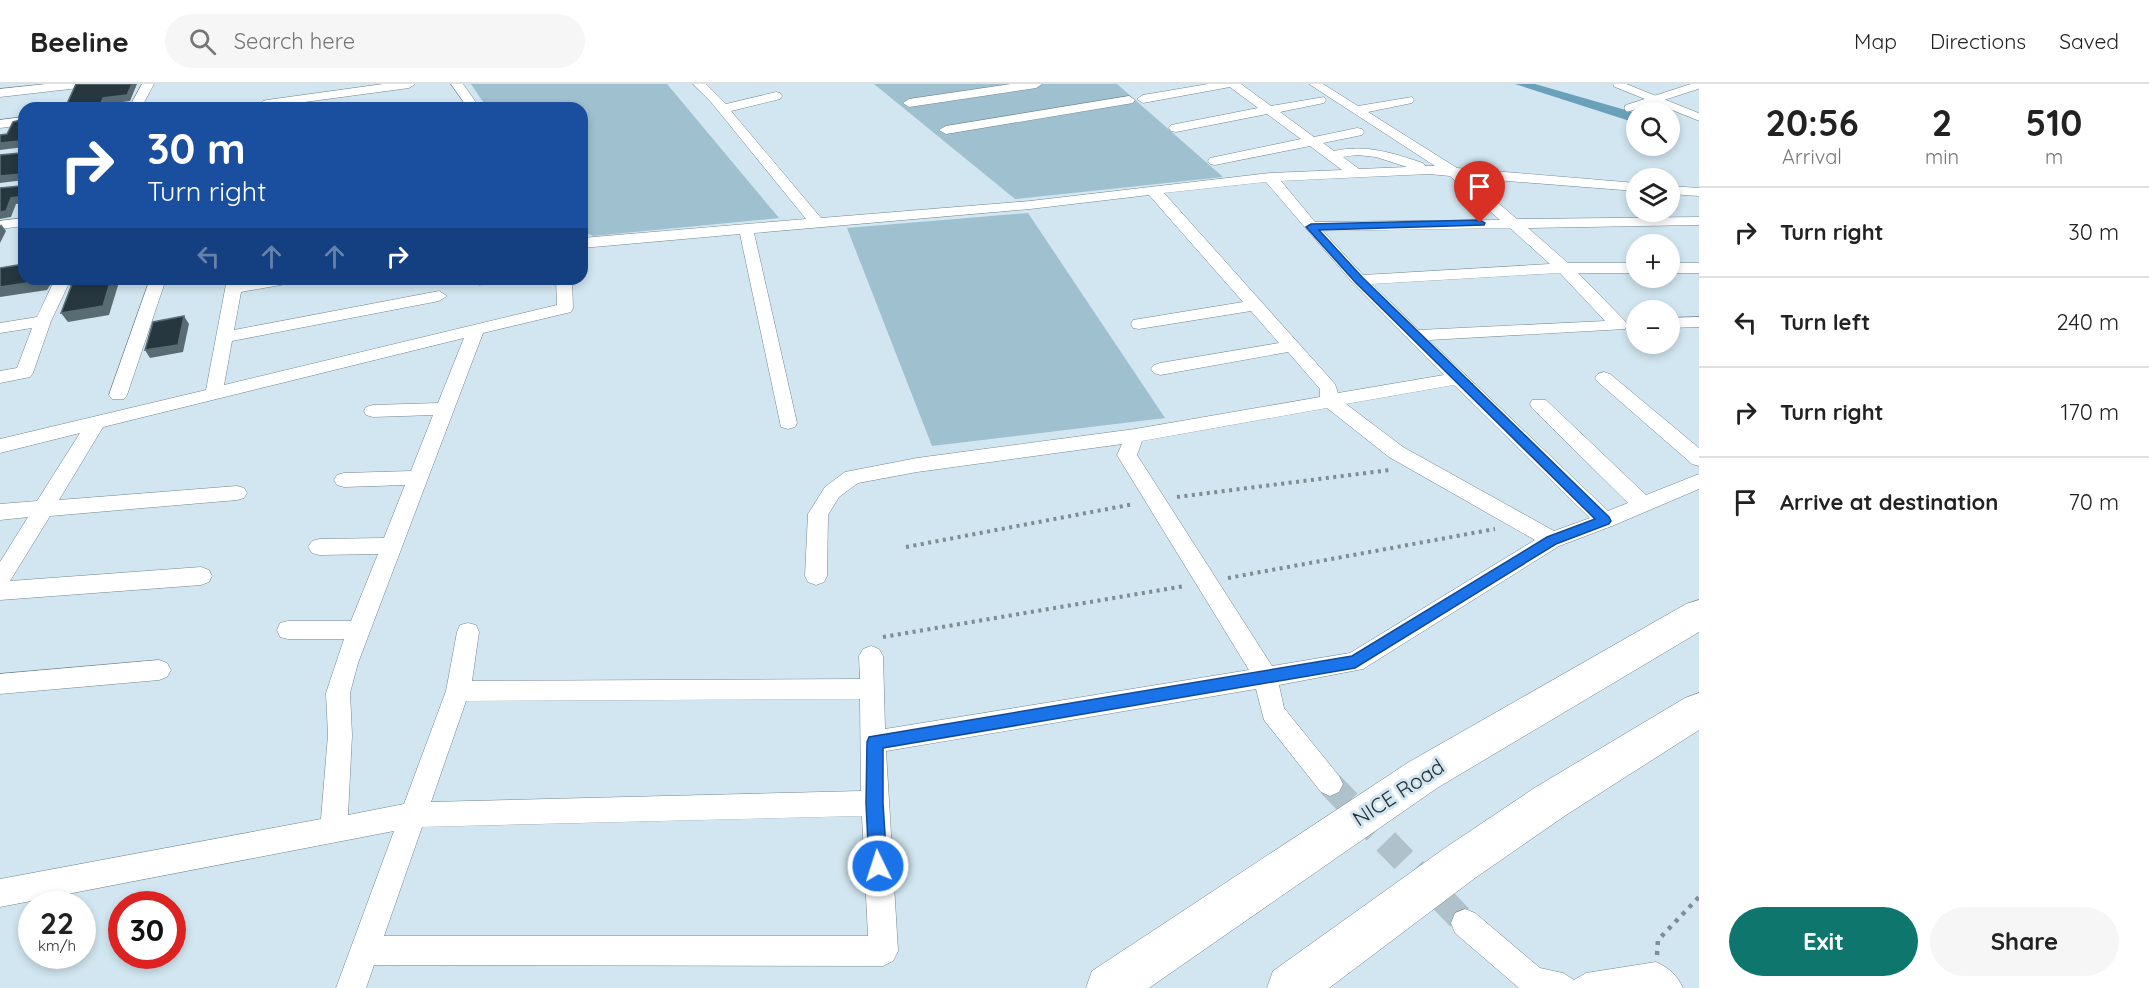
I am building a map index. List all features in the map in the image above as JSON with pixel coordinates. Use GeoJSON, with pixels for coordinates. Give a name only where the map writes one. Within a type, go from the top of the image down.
{"type":"FeatureCollection","features":[{"type":"Feature","properties":{"kind":"highway","name":"NICE Road"},"geometry":{"type":"LineString","coordinates":[[1109,988],[1423,775],[1699,614]]}},
{"type":"Feature","properties":{"kind":"highway"},"geometry":{"type":"LineString","coordinates":[[1290,988],[1460,863],[1551,801],[1699,710]]}},
{"type":"Feature","properties":{"kind":"street"},"geometry":{"type":"LineString","coordinates":[[0,93],[79,84]]}},
{"type":"Feature","properties":{"kind":"street"},"geometry":{"type":"LineString","coordinates":[[138,102],[148,84]]}},
{"type":"Feature","properties":{"kind":"street"},"geometry":{"type":"LineString","coordinates":[[281,102],[409,84]]}},
{"type":"Feature","properties":{"kind":"street"},"geometry":{"type":"LineString","coordinates":[[457,84],[470,102]]}},
{"type":"Feature","properties":{"kind":"street"},"geometry":{"type":"LineString","coordinates":[[699,84],[723,109],[817,223]]}},
{"type":"Feature","properties":{"kind":"street"},"geometry":{"type":"LineString","coordinates":[[909,103],[1000,87],[1036,84]]}},
{"type":"Feature","properties":{"kind":"street"},"geometry":{"type":"LineString","coordinates":[[1143,99],[1231,84],[1356,173]]}},
{"type":"Feature","properties":{"kind":"street"},"geometry":{"type":"LineString","coordinates":[[1315,84],[1457,174],[1626,322]]}},
{"type":"Feature","properties":{"kind":"street"},"geometry":{"type":"LineString","coordinates":[[1000,87],[1030,116]]}},
{"type":"Feature","properties":{"kind":"street"},"geometry":{"type":"LineString","coordinates":[[723,109],[776,96]]}},
{"type":"Feature","properties":{"kind":"street"},"geometry":{"type":"LineString","coordinates":[[946,130],[1129,100]]}},
{"type":"Feature","properties":{"kind":"street"},"geometry":{"type":"LineString","coordinates":[[1176,128],[1320,100]]}},
{"type":"Feature","properties":{"kind":"street"},"geometry":{"type":"LineString","coordinates":[[1357,110],[1408,100]]}},
{"type":"Feature","properties":{"kind":"street"},"geometry":{"type":"LineString","coordinates":[[0,124],[18,122]]}},
{"type":"Feature","properties":{"kind":"street"},"geometry":{"type":"LineString","coordinates":[[1215,161],[1357,132]]}},
{"type":"Feature","properties":{"kind":"street"},"geometry":{"type":"LineString","coordinates":[[1332,155],[1364,149],[1381,152],[1429,170]]}},
{"type":"Feature","properties":{"kind":"street"},"geometry":{"type":"LineString","coordinates":[[588,242],[1030,205],[1270,177],[1429,170],[1626,186]]}},
{"type":"Feature","properties":{"kind":"street"},"geometry":{"type":"LineString","coordinates":[[1270,177],[1359,280],[1605,521]]}},
{"type":"Feature","properties":{"kind":"street"},"geometry":{"type":"LineString","coordinates":[[1153,190],[1329,388],[1329,400]]}},
{"type":"Feature","properties":{"kind":"street"},"geometry":{"type":"LineString","coordinates":[[1680,191],[1699,192]]}},
{"type":"Feature","properties":{"kind":"street"},"geometry":{"type":"LineString","coordinates":[[1311,227],[1699,221]]}},
{"type":"Feature","properties":{"kind":"street"},"geometry":{"type":"LineString","coordinates":[[0,225],[18,223]]}},
{"type":"Feature","properties":{"kind":"street"},"geometry":{"type":"LineString","coordinates":[[746,229],[788,423]]}},
{"type":"Feature","properties":{"kind":"street"},"geometry":{"type":"LineString","coordinates":[[1359,280],[1564,268],[1626,268]]}},
{"type":"Feature","properties":{"kind":"street"},"geometry":{"type":"LineString","coordinates":[[1680,268],[1699,268]]}},
{"type":"Feature","properties":{"kind":"street"},"geometry":{"type":"LineString","coordinates":[[0,377],[24,373],[43,321],[60,285]]}},
{"type":"Feature","properties":{"kind":"street"},"geometry":{"type":"LineString","coordinates":[[118,394],[156,285]]}},
{"type":"Feature","properties":{"kind":"street"},"geometry":{"type":"LineString","coordinates":[[214,393],[234,285]]}},
{"type":"Feature","properties":{"kind":"street"},"geometry":{"type":"LineString","coordinates":[[0,446],[565,308],[564,285]]}},
{"type":"Feature","properties":{"kind":"street"},"geometry":{"type":"LineString","coordinates":[[225,337],[439,296]]}},
{"type":"Feature","properties":{"kind":"street"},"geometry":{"type":"LineString","coordinates":[[1139,324],[1255,305]]}},
{"type":"Feature","properties":{"kind":"street"},"geometry":{"type":"LineString","coordinates":[[0,328],[43,321]]}},
{"type":"Feature","properties":{"kind":"street"},"geometry":{"type":"LineString","coordinates":[[1680,323],[1699,322]]}},
{"type":"Feature","properties":{"kind":"street"},"geometry":{"type":"LineString","coordinates":[[1415,335],[1626,324]]}},
{"type":"Feature","properties":{"kind":"street"},"geometry":{"type":"LineString","coordinates":[[334,829],[340,735],[338,693],[346,663],[476,330]]}},
{"type":"Feature","properties":{"kind":"street"},"geometry":{"type":"LineString","coordinates":[[1160,369],[1292,346]]}},
{"type":"Feature","properties":{"kind":"street"},"geometry":{"type":"LineString","coordinates":[[816,576],[818,514],[832,492],[852,477],[917,465],[1135,436],[1458,378]]}},
{"type":"Feature","properties":{"kind":"street"},"geometry":{"type":"LineString","coordinates":[[1604,378],[1699,459]]}},
{"type":"Feature","properties":{"kind":"street"},"geometry":{"type":"LineString","coordinates":[[1329,400],[1396,452],[1552,540]]}},
{"type":"Feature","properties":{"kind":"street"},"geometry":{"type":"LineString","coordinates":[[1539,404],[1643,505]]}},
{"type":"Feature","properties":{"kind":"street"},"geometry":{"type":"LineString","coordinates":[[373,411],[444,409]]}},
{"type":"Feature","properties":{"kind":"street"},"geometry":{"type":"LineString","coordinates":[[0,580],[97,421]]}},
{"type":"Feature","properties":{"kind":"street"},"geometry":{"type":"LineString","coordinates":[[1135,436],[1127,455],[1266,677],[1273,712],[1330,784]]}},
{"type":"Feature","properties":{"kind":"street"},"geometry":{"type":"LineString","coordinates":[[344,480],[417,478]]}},
{"type":"Feature","properties":{"kind":"street"},"geometry":{"type":"LineString","coordinates":[[875,742],[1355,662],[1552,540],[1605,521],[1699,481]]}},
{"type":"Feature","properties":{"kind":"street"},"geometry":{"type":"LineString","coordinates":[[0,512],[237,493]]}},
{"type":"Feature","properties":{"kind":"street"},"geometry":{"type":"LineString","coordinates":[[319,547],[391,546]]}},
{"type":"Feature","properties":{"kind":"street"},"geometry":{"type":"LineString","coordinates":[[0,591],[201,576]]}},
{"type":"Feature","properties":{"kind":"street"},"geometry":{"type":"LineString","coordinates":[[288,630],[359,630]]}},
{"type":"Feature","properties":{"kind":"street"},"geometry":{"type":"LineString","coordinates":[[351,988],[458,691],[468,632]]}},
{"type":"Feature","properties":{"kind":"street"},"geometry":{"type":"LineString","coordinates":[[365,950],[883,951],[874,803],[875,742],[871,656]]}},
{"type":"Feature","properties":{"kind":"street"},"geometry":{"type":"LineString","coordinates":[[0,684],[159,670]]}},
{"type":"Feature","properties":{"kind":"street"},"geometry":{"type":"LineString","coordinates":[[458,691],[873,689]]}},
{"type":"Feature","properties":{"kind":"street"},"geometry":{"type":"LineString","coordinates":[[0,893],[413,815],[874,803]]}},
{"type":"Feature","properties":{"kind":"street"},"geometry":{"type":"LineString","coordinates":[[1465,923],[1533,981],[1563,988]]}},
{"type":"Feature","properties":{"kind":"street"},"geometry":{"type":"LineString","coordinates":[[1586,988],[1662,982]]}},
{"type":"Feature","properties":{"kind":"lane"},"geometry":{"type":"LineString","coordinates":[[1617,84],[1699,117]]}},
{"type":"Feature","properties":{"kind":"lane"},"geometry":{"type":"LineString","coordinates":[[1646,102],[1699,85]]}},
{"type":"Feature","properties":{"kind":"path"},"geometry":{"type":"LineString","coordinates":[[1662,982],[1658,940],[1699,897]]}},
{"type":"Feature","properties":{"kind":"shaded area"},"geometry":{"type":"Polygon","coordinates":[[[471,84],[667,84],[779,218],[593,236],[588,234],[588,102],[483,102],[471,84]]]}},
{"type":"Feature","properties":{"kind":"shaded area"},"geometry":{"type":"Polygon","coordinates":[[[874,84],[1117,84],[1223,177],[1015,199],[874,84]]]}},
{"type":"Feature","properties":{"kind":"shaded area"},"geometry":{"type":"Polygon","coordinates":[[[1515,84],[1535,84],[1626,110],[1626,120],[1515,84]]]}},
{"type":"Feature","properties":{"kind":"shaded area"},"geometry":{"type":"Polygon","coordinates":[[[1028,213],[1165,418],[932,446],[847,228],[1028,213]]]}},
{"type":"Feature","properties":{"kind":"building"},"geometry":{"type":"Polygon","coordinates":[[[76,84],[132,84],[127,95],[103,98],[101,102],[68,102],[76,84]]]}},
{"type":"Feature","properties":{"kind":"building"},"geometry":{"type":"Polygon","coordinates":[[[18,121],[18,141],[0,143],[0,135],[7,134],[13,122],[18,121]]]}},
{"type":"Feature","properties":{"kind":"building"},"geometry":{"type":"Polygon","coordinates":[[[18,153],[18,174],[0,176],[0,155],[18,153]]]}},
{"type":"Feature","properties":{"kind":"building"},"geometry":{"type":"Polygon","coordinates":[[[18,186],[18,197],[11,198],[6,211],[0,212],[0,188],[18,186]]]}},
{"type":"Feature","properties":{"kind":"building"},"geometry":{"type":"Polygon","coordinates":[[[18,265],[18,284],[0,287],[0,268],[18,265]]]}},
{"type":"Feature","properties":{"kind":"building"},"geometry":{"type":"Polygon","coordinates":[[[72,285],[109,285],[103,306],[61,313],[72,285]]]}},
{"type":"Feature","properties":{"kind":"building"},"geometry":{"type":"Polygon","coordinates":[[[184,316],[178,345],[145,350],[153,322],[184,316]]]}},
{"type":"Feature","properties":{"kind":"tunnel"},"geometry":{"type":"LineString","coordinates":[[1330,784],[1465,923]]}},
{"type":"Feature","properties":{"kind":"route"},"geometry":{"type":"LineString","coordinates":[[878,866],[874,803],[875,742],[1355,662],[1552,540],[1605,521],[1359,280],[1311,227],[1480,223]]}}]}
